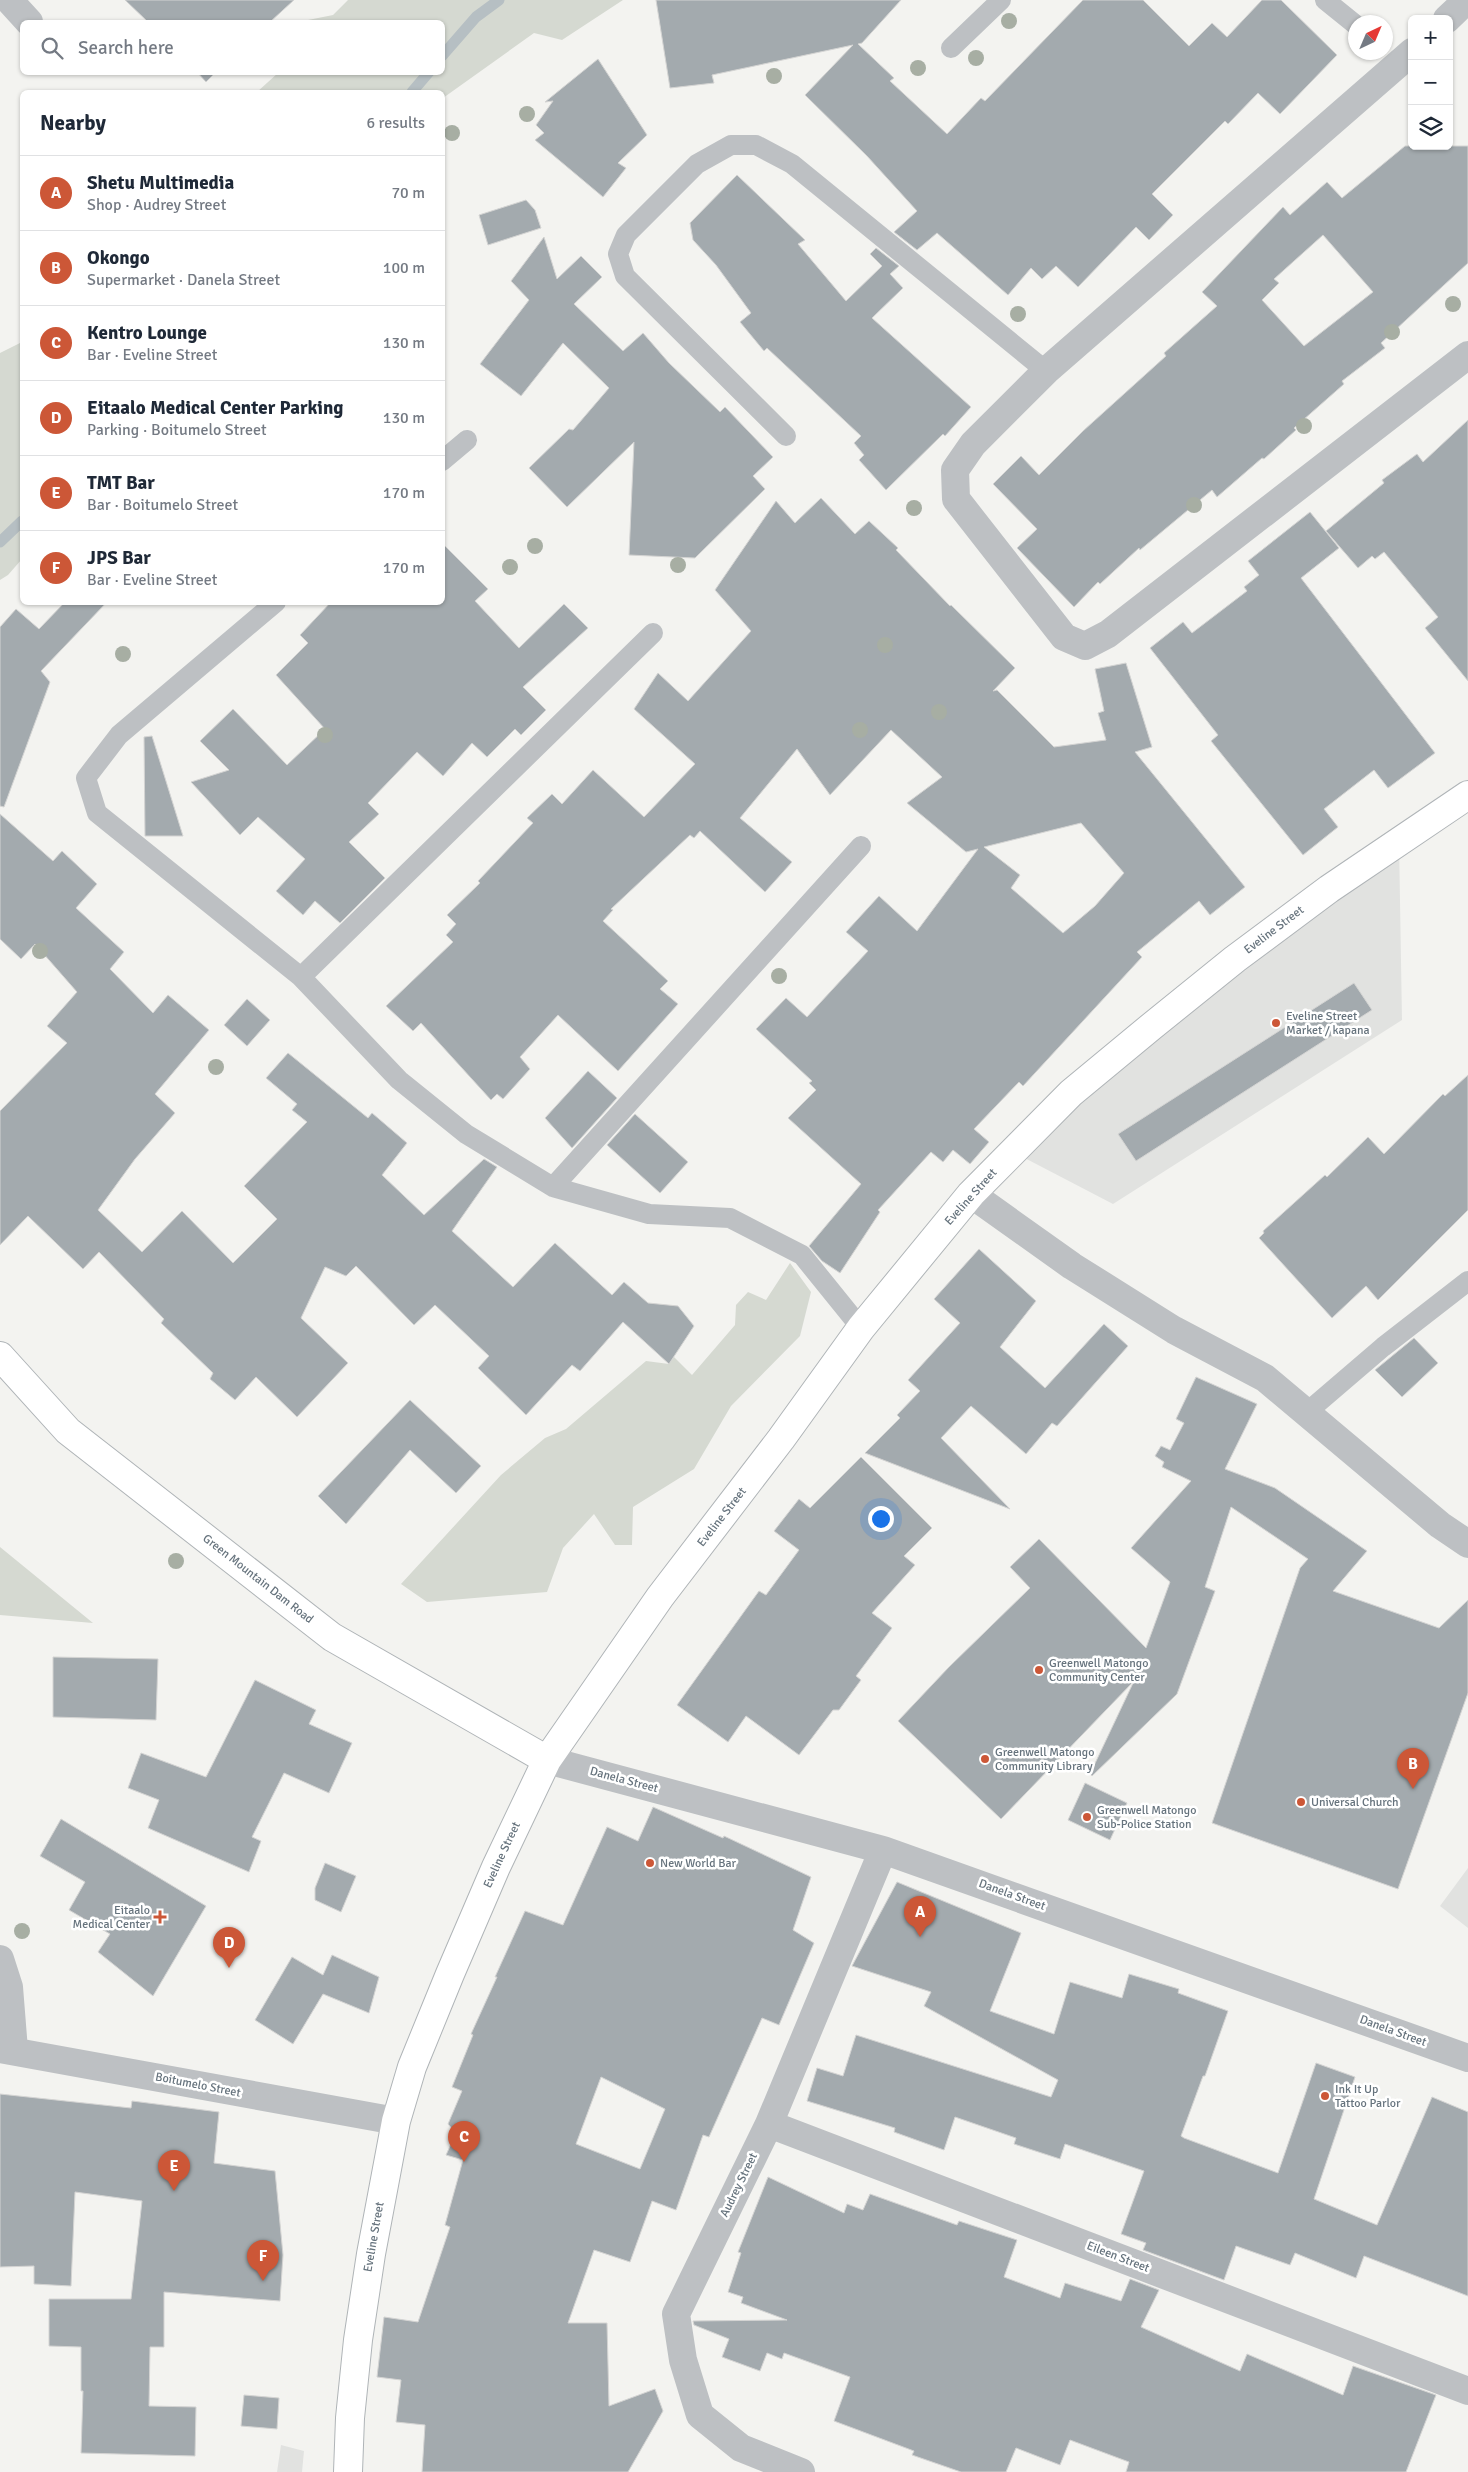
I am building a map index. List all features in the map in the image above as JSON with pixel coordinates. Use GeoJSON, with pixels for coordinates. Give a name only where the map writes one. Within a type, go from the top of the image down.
{"type":"FeatureCollection","features":[{"type":"Feature","properties":{"kind":"street"},"geometry":{"type":"LineString","coordinates":[[9,0],[26,20]]}},
{"type":"Feature","properties":{"kind":"street"},"geometry":{"type":"LineString","coordinates":[[1451,15],[1467,0]]}},
{"type":"Feature","properties":{"kind":"street"},"geometry":{"type":"LineString","coordinates":[[1399,55],[1046,371],[972,444],[955,470],[956,499],[1064,637],[1085,646],[1108,634],[1468,355]]}},
{"type":"Feature","properties":{"kind":"street","name":"Eveline Street"},"geometry":{"type":"LineString","coordinates":[[348,2472],[350,2418],[358,2340],[370,2254],[396,2122],[412,2068],[450,1974],[496,1867],[547,1760],[660,1597],[781,1439],[861,1328],[971,1194],[1072,1093],[1152,1026],[1329,889],[1468,795]]}},
{"type":"Feature","properties":{"kind":"street"},"geometry":{"type":"LineString","coordinates":[[971,1194],[1072,1266],[1174,1330],[1266,1378],[1440,1525],[1468,1544]]}},
{"type":"Feature","properties":{"kind":"street","name":"Green Mountain Dam Road"},"geometry":{"type":"LineString","coordinates":[[0,1356],[68,1431],[332,1637],[547,1760]]}},
{"type":"Feature","properties":{"kind":"street","name":"Danela Street"},"geometry":{"type":"LineString","coordinates":[[547,1760],[884,1850],[1468,2058]]}},
{"type":"Feature","properties":{"kind":"street","name":"Audrey Street"},"geometry":{"type":"LineString","coordinates":[[801,2472],[741,2448],[700,2415],[683,2360],[676,2314],[769,2124],[884,1850]]}},
{"type":"Feature","properties":{"kind":"street"},"geometry":{"type":"LineString","coordinates":[[0,1959],[8,1987],[7,2050]]}},
{"type":"Feature","properties":{"kind":"street","name":"Boitumelo Street"},"geometry":{"type":"LineString","coordinates":[[7,2050],[396,2122]]}},
{"type":"Feature","properties":{"kind":"street","name":"Eileen Street"},"geometry":{"type":"LineString","coordinates":[[769,2124],[1468,2391]]}},
{"type":"Feature","properties":{"kind":"lane"},"geometry":{"type":"LineString","coordinates":[[951,48],[1000,0]]}},
{"type":"Feature","properties":{"kind":"lane"},"geometry":{"type":"LineString","coordinates":[[1325,0],[1348,19]]}},
{"type":"Feature","properties":{"kind":"lane"},"geometry":{"type":"LineString","coordinates":[[786,436],[626,276],[618,254],[626,235],[698,164],[731,145],[756,145],[792,164],[1046,371]]}},
{"type":"Feature","properties":{"kind":"lane"},"geometry":{"type":"LineString","coordinates":[[445,458],[467,440]]}},
{"type":"Feature","properties":{"kind":"lane"},"geometry":{"type":"LineString","coordinates":[[272,605],[119,735],[86,778],[97,813],[300,977],[399,1080],[466,1134],[553,1187],[649,1214],[730,1218],[802,1255],[861,1328]]}},
{"type":"Feature","properties":{"kind":"lane"},"geometry":{"type":"LineString","coordinates":[[300,977],[653,633]]}},
{"type":"Feature","properties":{"kind":"lane"},"geometry":{"type":"LineString","coordinates":[[553,1187],[861,846]]}},
{"type":"Feature","properties":{"kind":"lane"},"geometry":{"type":"LineString","coordinates":[[1306,1413],[1383,1347],[1468,1280]]}},
{"type":"Feature","properties":{"kind":"shaded area"},"geometry":{"type":"Polygon","coordinates":[[[348,0],[623,0],[562,40],[534,33],[445,97],[445,90],[259,90],[276,75],[445,75],[445,20],[308,20],[333,15],[348,0]]]}},
{"type":"Feature","properties":{"kind":"shaded area"},"geometry":{"type":"Polygon","coordinates":[[[20,343],[20,561],[8,575],[0,580],[0,353],[20,343]]]}},
{"type":"Feature","properties":{"kind":"shaded area","name":"Eveline Street Market / kapana"},"geometry":{"type":"Polygon","coordinates":[[[1399,841],[1402,1020],[1113,1204],[1013,1152],[1399,841]]]}},
{"type":"Feature","properties":{"kind":"shaded area"},"geometry":{"type":"Polygon","coordinates":[[[790,1263],[811,1292],[800,1336],[731,1406],[694,1469],[633,1507],[632,1545],[615,1545],[594,1514],[563,1548],[547,1592],[427,1602],[401,1584],[501,1475],[545,1438],[566,1429],[646,1361],[669,1364],[674,1357],[692,1375],[735,1325],[736,1305],[748,1292],[766,1300],[790,1263]]]}},
{"type":"Feature","properties":{"kind":"shaded area"},"geometry":{"type":"Polygon","coordinates":[[[0,1547],[93,1623],[0,1615],[0,1547]]]}},
{"type":"Feature","properties":{"kind":"shaded area"},"geometry":{"type":"Polygon","coordinates":[[[1468,1868],[1468,1928],[1440,1906],[1468,1868]]]}},
{"type":"Feature","properties":{"kind":"shaded area"},"geometry":{"type":"Polygon","coordinates":[[[281,2445],[304,2451],[302,2472],[277,2472],[281,2445]]]}},
{"type":"Feature","properties":{"kind":"building"},"geometry":{"type":"Polygon","coordinates":[[[125,0],[294,0],[272,20],[146,20],[125,0]]]}},
{"type":"Feature","properties":{"kind":"building"},"geometry":{"type":"Polygon","coordinates":[[[656,0],[901,0],[862,43],[858,44],[894,78],[890,81],[947,134],[981,98],[985,101],[1083,0],[1143,0],[1189,46],[1212,23],[1227,37],[1262,0],[1281,0],[1337,55],[1280,114],[1258,93],[1228,124],[1225,121],[1152,194],[1173,215],[1149,240],[1136,227],[1078,287],[1056,266],[1042,279],[1031,268],[1008,295],[937,233],[917,250],[894,232],[917,211],[867,156],[805,95],[853,45],[712,75],[714,83],[670,88],[656,0]]]}},
{"type":"Feature","properties":{"kind":"building"},"geometry":{"type":"Polygon","coordinates":[[[598,59],[647,135],[618,163],[626,168],[603,197],[535,140],[544,133],[536,125],[553,101],[545,102],[598,59]]]}},
{"type":"Feature","properties":{"kind":"building"},"geometry":{"type":"Polygon","coordinates":[[[200,75],[213,75],[206,82],[200,75]]]}},
{"type":"Feature","properties":{"kind":"building"},"geometry":{"type":"Polygon","coordinates":[[[1405,146],[1408,146],[1408,150],[1453,150],[1453,146],[1468,146],[1468,263],[1381,343],[1385,348],[1342,381],[1344,384],[1294,428],[1296,430],[1264,459],[1262,458],[1217,497],[1212,490],[1140,550],[1139,548],[1100,584],[1098,582],[1074,607],[1017,548],[1037,529],[993,484],[1021,456],[1039,475],[1083,431],[1166,356],[1164,353],[1217,306],[1202,292],[1283,207],[1290,215],[1327,182],[1342,198],[1405,146]],[[1323,235],[1274,279],[1279,283],[1262,300],[1304,346],[1373,292],[1323,235]]]}},
{"type":"Feature","properties":{"kind":"building"},"geometry":{"type":"Polygon","coordinates":[[[737,175],[805,240],[798,244],[846,301],[882,266],[870,254],[876,248],[899,266],[890,274],[903,288],[872,318],[971,407],[945,436],[943,434],[886,490],[859,460],[864,455],[854,443],[861,436],[767,348],[764,351],[740,322],[751,313],[716,265],[693,240],[690,223],[737,175]]]}},
{"type":"Feature","properties":{"kind":"building"},"geometry":{"type":"Polygon","coordinates":[[[526,200],[535,210],[541,228],[488,245],[479,215],[526,200]]]}},
{"type":"Feature","properties":{"kind":"building"},"geometry":{"type":"Polygon","coordinates":[[[544,237],[557,279],[581,256],[602,277],[574,304],[623,351],[643,333],[669,363],[720,412],[725,407],[773,457],[753,476],[765,489],[695,558],[629,555],[634,442],[567,507],[529,468],[569,429],[573,430],[609,388],[563,343],[521,396],[480,364],[529,300],[511,281],[544,237]]]}},
{"type":"Feature","properties":{"kind":"building"},"geometry":{"type":"Polygon","coordinates":[[[1468,420],[1468,681],[1425,628],[1438,617],[1384,552],[1375,559],[1372,556],[1358,568],[1326,531],[1384,483],[1382,480],[1417,454],[1423,462],[1468,420]]]}},
{"type":"Feature","properties":{"kind":"building"},"geometry":{"type":"Polygon","coordinates":[[[821,498],[855,534],[869,521],[898,548],[896,550],[950,606],[1015,668],[993,691],[997,690],[1054,747],[1106,740],[1098,713],[1104,711],[1095,669],[1126,663],[1152,747],[1135,752],[1245,887],[1210,915],[1199,901],[1137,952],[1142,957],[1023,1086],[1019,1082],[974,1129],[989,1142],[970,1164],[953,1150],[943,1162],[931,1152],[878,1210],[880,1212],[840,1273],[822,1261],[809,1246],[861,1184],[788,1118],[816,1090],[809,1083],[812,1081],[756,1029],[786,998],[807,1017],[868,951],[846,932],[879,896],[917,931],[978,849],[966,852],[907,803],[942,777],[891,730],[830,795],[797,749],[740,818],[792,862],[765,892],[700,831],[694,838],[690,835],[611,909],[613,910],[603,921],[668,981],[660,989],[678,1004],[618,1071],[558,1015],[520,1057],[530,1069],[503,1099],[497,1094],[491,1100],[421,1023],[413,1031],[386,1006],[453,942],[446,935],[456,924],[447,915],[480,883],[478,881],[533,823],[527,818],[552,794],[562,804],[593,770],[644,817],[695,764],[634,709],[658,673],[688,701],[751,631],[715,590],[776,501],[795,523],[821,498]],[[1081,823],[984,847],[1020,875],[1011,888],[1063,933],[1095,906],[1124,873],[1081,823]]]}},
{"type":"Feature","properties":{"kind":"building"},"geometry":{"type":"Polygon","coordinates":[[[1310,512],[1339,548],[1301,578],[1435,753],[1388,788],[1374,770],[1324,809],[1338,827],[1303,855],[1211,741],[1218,735],[1150,648],[1183,622],[1192,633],[1247,591],[1244,587],[1259,575],[1248,561],[1310,512]]]}},
{"type":"Feature","properties":{"kind":"building"},"geometry":{"type":"Polygon","coordinates":[[[445,546],[488,589],[475,601],[519,648],[564,604],[588,628],[523,687],[546,710],[521,735],[515,729],[487,757],[472,743],[443,776],[417,752],[368,803],[379,814],[349,842],[385,878],[340,923],[315,901],[303,915],[276,891],[305,859],[258,817],[240,835],[191,782],[229,770],[200,741],[233,709],[287,765],[325,729],[276,675],[308,643],[300,635],[328,605],[445,605],[445,546]]]}},
{"type":"Feature","properties":{"kind":"building"},"geometry":{"type":"Polygon","coordinates":[[[62,605],[104,605],[41,671],[50,682],[4,807],[0,806],[0,627],[16,609],[39,629],[62,605]]]}},
{"type":"Feature","properties":{"kind":"building"},"geometry":{"type":"Polygon","coordinates":[[[152,736],[183,836],[145,836],[144,737],[152,736]]]}},
{"type":"Feature","properties":{"kind":"building"},"geometry":{"type":"Polygon","coordinates":[[[0,814],[53,861],[62,851],[97,884],[76,908],[124,952],[110,969],[153,1013],[168,995],[209,1030],[155,1094],[175,1113],[135,1159],[98,1210],[142,1252],[182,1211],[233,1263],[277,1219],[244,1186],[307,1122],[292,1110],[297,1104],[266,1078],[288,1053],[368,1118],[372,1113],[407,1143],[382,1175],[424,1215],[484,1159],[497,1167],[452,1231],[513,1287],[555,1243],[612,1295],[624,1282],[648,1303],[678,1306],[694,1326],[669,1364],[623,1322],[580,1371],[572,1365],[526,1415],[478,1368],[489,1356],[435,1305],[414,1325],[356,1266],[346,1276],[325,1267],[301,1318],[348,1363],[297,1417],[256,1377],[235,1400],[210,1379],[213,1373],[161,1323],[164,1319],[99,1252],[83,1269],[28,1216],[0,1245],[0,1111],[67,1043],[47,1026],[77,992],[35,944],[21,959],[0,939],[0,814]]]}},
{"type":"Feature","properties":{"kind":"building"},"geometry":{"type":"Polygon","coordinates":[[[1354,983],[1372,1010],[1136,1161],[1118,1134],[1354,983]]]}},
{"type":"Feature","properties":{"kind":"building"},"geometry":{"type":"Polygon","coordinates":[[[247,999],[270,1020],[247,1046],[224,1025],[247,999]]]}},
{"type":"Feature","properties":{"kind":"building"},"geometry":{"type":"Polygon","coordinates":[[[588,1071],[617,1098],[572,1148],[545,1118],[588,1071]]]}},
{"type":"Feature","properties":{"kind":"building"},"geometry":{"type":"Polygon","coordinates":[[[1468,1075],[1468,1210],[1378,1300],[1366,1286],[1332,1318],[1259,1238],[1264,1233],[1263,1231],[1325,1175],[1327,1177],[1368,1137],[1384,1154],[1443,1094],[1445,1096],[1468,1075]]]}},
{"type":"Feature","properties":{"kind":"building"},"geometry":{"type":"Polygon","coordinates":[[[635,1114],[688,1162],[660,1193],[607,1145],[635,1114]]]}},
{"type":"Feature","properties":{"kind":"building"},"geometry":{"type":"Polygon","coordinates":[[[979,1249],[1036,1301],[1000,1347],[1045,1388],[1104,1324],[1128,1346],[1057,1426],[1052,1423],[1026,1454],[971,1406],[941,1438],[1010,1509],[865,1453],[900,1418],[897,1415],[920,1391],[908,1380],[960,1323],[934,1299],[979,1249]]]}},
{"type":"Feature","properties":{"kind":"building"},"geometry":{"type":"Polygon","coordinates":[[[1414,1338],[1438,1363],[1402,1397],[1375,1370],[1414,1338]]]}},
{"type":"Feature","properties":{"kind":"building"},"geometry":{"type":"Polygon","coordinates":[[[1196,1377],[1257,1404],[1225,1469],[1275,1488],[1367,1551],[1333,1591],[1439,1628],[1468,1600],[1468,1693],[1398,1889],[1212,1823],[1300,1568],[1308,1559],[1231,1507],[1205,1587],[1215,1591],[1177,1694],[1092,1776],[1090,1774],[1134,1681],[1001,1819],[898,1721],[949,1667],[1030,1588],[1010,1567],[1039,1539],[1146,1648],[1170,1582],[1131,1548],[1191,1481],[1162,1467],[1164,1462],[1155,1456],[1161,1446],[1170,1450],[1184,1423],[1176,1419],[1196,1377]]]}},
{"type":"Feature","properties":{"kind":"building"},"geometry":{"type":"Polygon","coordinates":[[[410,1400],[481,1466],[456,1493],[410,1450],[346,1524],[318,1496],[410,1400]]]}},
{"type":"Feature","properties":{"kind":"building"},"geometry":{"type":"Polygon","coordinates":[[[861,1457],[932,1528],[904,1556],[915,1565],[872,1613],[892,1628],[856,1676],[861,1680],[839,1710],[833,1710],[799,1755],[746,1716],[728,1742],[677,1705],[759,1591],[766,1595],[799,1550],[774,1531],[799,1499],[810,1508],[861,1457]]]}},
{"type":"Feature","properties":{"kind":"building"},"geometry":{"type":"Polygon","coordinates":[[[53,1657],[158,1659],[156,1720],[53,1717],[53,1657]]]}},
{"type":"Feature","properties":{"kind":"building"},"geometry":{"type":"Polygon","coordinates":[[[255,1680],[316,1710],[309,1724],[352,1743],[329,1793],[284,1773],[252,1837],[261,1841],[249,1872],[148,1828],[159,1800],[128,1788],[141,1753],[206,1777],[255,1680]]]}},
{"type":"Feature","properties":{"kind":"building"},"geometry":{"type":"Polygon","coordinates":[[[1085,1783],[1127,1803],[1110,1840],[1068,1820],[1085,1783]]]}},
{"type":"Feature","properties":{"kind":"building"},"geometry":{"type":"Polygon","coordinates":[[[653,1807],[723,1838],[724,1836],[811,1877],[793,1930],[814,1943],[779,2025],[762,2018],[709,2137],[703,2135],[676,2210],[652,2201],[630,2262],[594,2250],[568,2323],[607,2323],[609,2406],[655,2389],[663,2411],[628,2472],[422,2472],[425,2425],[396,2422],[401,2380],[377,2377],[384,2317],[418,2322],[450,2227],[445,2225],[463,2160],[446,2155],[456,2133],[448,2124],[462,2091],[452,2087],[473,2035],[471,2034],[525,1911],[563,1925],[607,1827],[638,1841],[653,1807]],[[601,2077],[576,2144],[640,2169],[665,2109],[601,2077]]]}},
{"type":"Feature","properties":{"kind":"building"},"geometry":{"type":"Polygon","coordinates":[[[61,1819],[206,1906],[153,1996],[98,1952],[110,1934],[69,1910],[85,1882],[40,1856],[61,1819]]]}},
{"type":"Feature","properties":{"kind":"building"},"geometry":{"type":"Polygon","coordinates":[[[325,1863],[356,1876],[341,1912],[315,1900],[315,1888],[325,1863]]]}},
{"type":"Feature","properties":{"kind":"building"},"geometry":{"type":"Polygon","coordinates":[[[897,1882],[1021,1933],[990,2011],[1054,2034],[1070,1982],[1122,1998],[1129,1974],[1179,1989],[1178,1993],[1228,2011],[1181,2136],[1184,2138],[1278,2173],[1316,2063],[1355,2077],[1314,2199],[1377,2225],[1432,2097],[1468,2112],[1468,2296],[1364,2256],[1356,2278],[1295,2253],[1290,2265],[1236,2246],[1224,2280],[1143,2250],[1146,2243],[1121,2234],[1144,2171],[1065,2144],[1060,2159],[1014,2144],[1016,2138],[955,2117],[944,2150],[894,2132],[895,2128],[807,2101],[817,2068],[843,2076],[856,2035],[1051,2097],[1058,2080],[924,2006],[931,1992],[852,1966],[897,1882]]]}},
{"type":"Feature","properties":{"kind":"building"},"geometry":{"type":"Polygon","coordinates":[[[332,1955],[379,1977],[369,2013],[323,1994],[293,2044],[255,2020],[292,1957],[323,1975],[332,1955]]]}},
{"type":"Feature","properties":{"kind":"building"},"geometry":{"type":"Polygon","coordinates":[[[0,2094],[131,2108],[132,2101],[219,2112],[214,2163],[275,2171],[283,2255],[280,2301],[164,2292],[164,2347],[150,2347],[149,2406],[196,2407],[195,2456],[81,2453],[83,2391],[81,2391],[81,2347],[49,2346],[49,2299],[131,2299],[142,2201],[75,2192],[71,2286],[34,2284],[34,2266],[0,2267],[0,2094]]]}},
{"type":"Feature","properties":{"kind":"building"},"geometry":{"type":"Polygon","coordinates":[[[768,2177],[844,2213],[847,2204],[863,2210],[870,2194],[957,2225],[959,2221],[1017,2240],[1004,2277],[1060,2298],[1065,2283],[1121,2301],[1130,2279],[1159,2290],[1141,2327],[1240,2371],[1247,2354],[1343,2395],[1353,2366],[1436,2395],[1406,2472],[1126,2472],[1129,2462],[1070,2440],[1060,2465],[1016,2448],[1006,2472],[961,2472],[912,2455],[914,2451],[834,2421],[850,2377],[784,2353],[782,2359],[767,2353],[760,2371],[722,2357],[729,2339],[694,2325],[693,2321],[787,2320],[741,2303],[743,2297],[728,2292],[741,2253],[738,2252],[768,2177]]]}},
{"type":"Feature","properties":{"kind":"building"},"geometry":{"type":"Polygon","coordinates":[[[244,2395],[279,2398],[277,2429],[241,2426],[244,2395]]]}},
{"type":"Feature","properties":{"kind":"waterway"},"geometry":{"type":"LineString","coordinates":[[445,53],[476,17],[499,0]]}},
{"type":"Feature","properties":{"kind":"waterway"},"geometry":{"type":"LineString","coordinates":[[414,90],[426,75]]}},
{"type":"Feature","properties":{"kind":"waterway"},"geometry":{"type":"LineString","coordinates":[[0,542],[20,523]]}},
{"type":"Feature","properties":{"kind":"place","name":"Eveline Street Market / kapana"},"geometry":{"type":"Point","coordinates":[1276,1023]}},
{"type":"Feature","properties":{"kind":"place","name":"Greenwell Matongo Community Center"},"geometry":{"type":"Point","coordinates":[1039,1670]}},
{"type":"Feature","properties":{"kind":"place","name":"Greenwell Matongo Community Library"},"geometry":{"type":"Point","coordinates":[985,1759]}},
{"type":"Feature","properties":{"kind":"place","name":"Okongo"},"geometry":{"type":"Point","coordinates":[1413,1789]}},
{"type":"Feature","properties":{"kind":"place","name":"Universal Church"},"geometry":{"type":"Point","coordinates":[1301,1802]}},
{"type":"Feature","properties":{"kind":"place","name":"Greenwell Matongo Sub-Police Station"},"geometry":{"type":"Point","coordinates":[1087,1817]}},
{"type":"Feature","properties":{"kind":"place","name":"New World Bar"},"geometry":{"type":"Point","coordinates":[650,1863]}},
{"type":"Feature","properties":{"kind":"place","name":"Eitaalo Medical Center"},"geometry":{"type":"Point","coordinates":[160,1917]}},
{"type":"Feature","properties":{"kind":"place","name":"Shetu Multimedia"},"geometry":{"type":"Point","coordinates":[920,1937]}},
{"type":"Feature","properties":{"kind":"place","name":"Eitaalo Medical Center Parking"},"geometry":{"type":"Point","coordinates":[229,1968]}},
{"type":"Feature","properties":{"kind":"place","name":"Ink It Up Tattoo Parlor"},"geometry":{"type":"Point","coordinates":[1325,2096]}},
{"type":"Feature","properties":{"kind":"place","name":"Kentro Lounge"},"geometry":{"type":"Point","coordinates":[464,2162]}},
{"type":"Feature","properties":{"kind":"place","name":"TMT Bar"},"geometry":{"type":"Point","coordinates":[174,2191]}},
{"type":"Feature","properties":{"kind":"place","name":"JPS Bar"},"geometry":{"type":"Point","coordinates":[263,2281]}}]}
